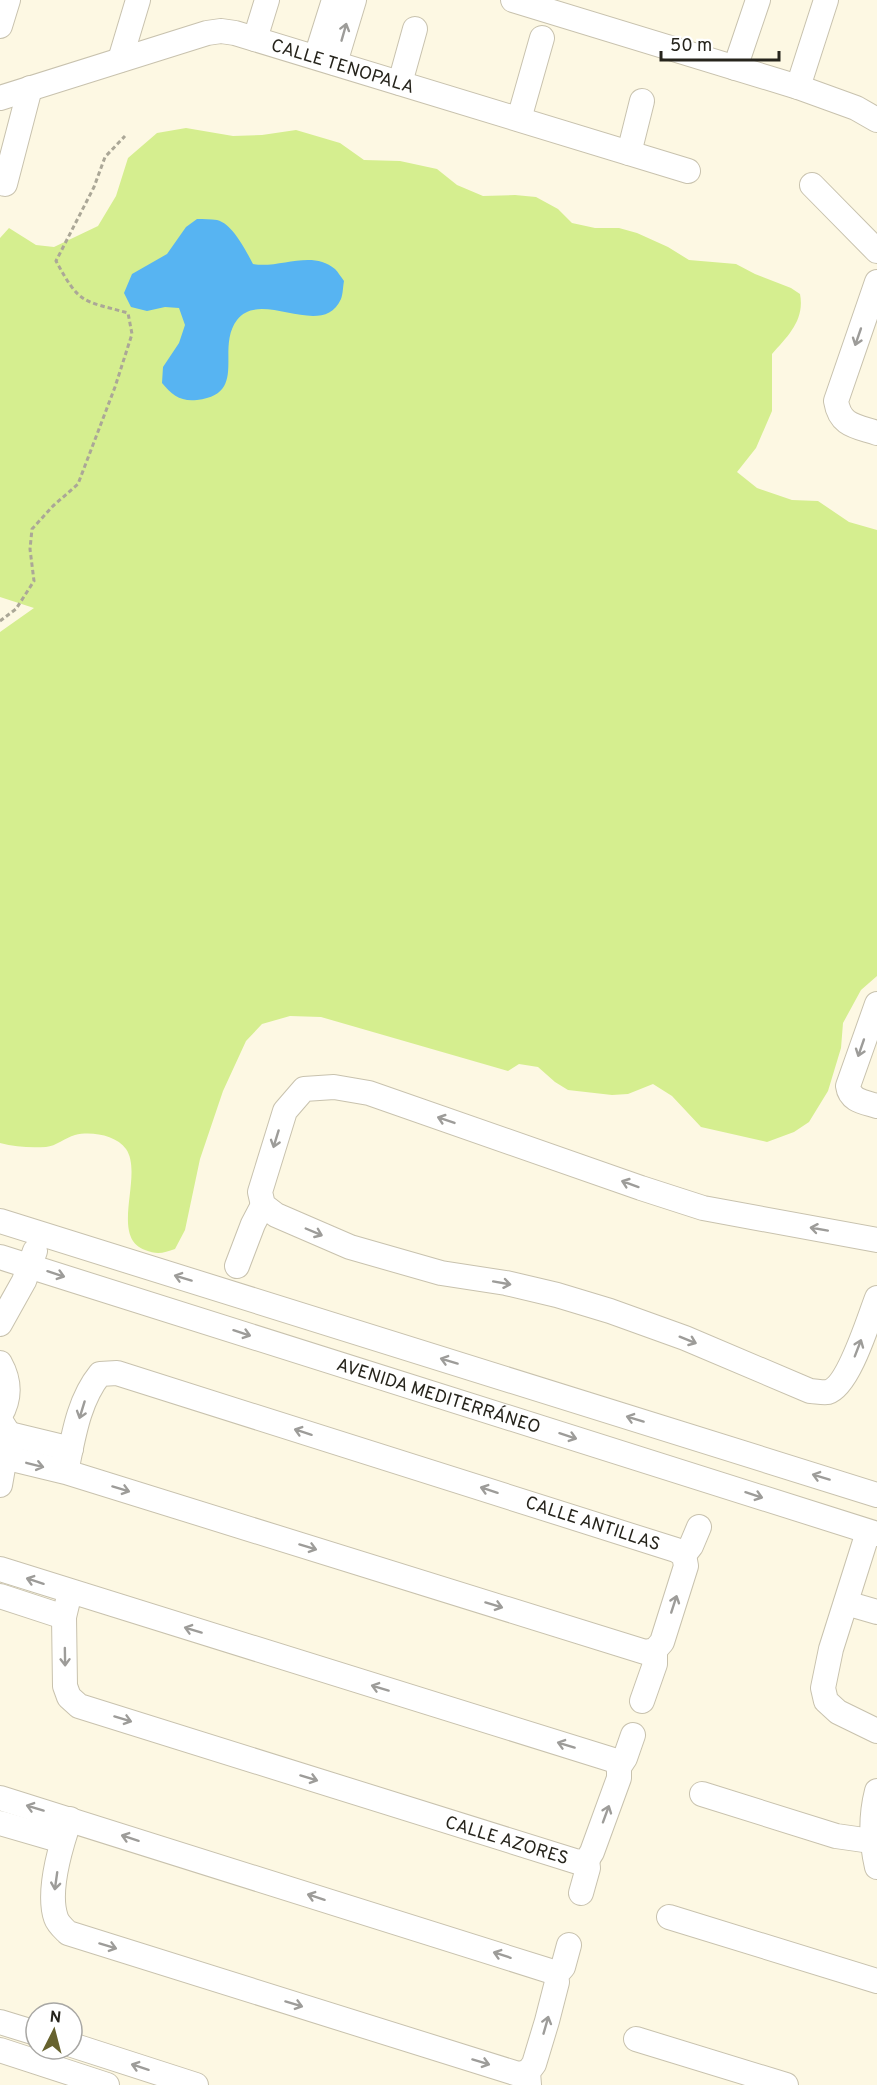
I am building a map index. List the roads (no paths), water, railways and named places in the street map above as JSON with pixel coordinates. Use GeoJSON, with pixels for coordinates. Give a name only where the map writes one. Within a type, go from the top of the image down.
{"type":"FeatureCollection","features":[{"type":"Feature","properties":{"kind":"street"},"geometry":{"type":"LineString","coordinates":[[0,26],[8,0]]}},
{"type":"Feature","properties":{"kind":"street"},"geometry":{"type":"LineString","coordinates":[[120,60],[138,0]]}},
{"type":"Feature","properties":{"kind":"street"},"geometry":{"type":"LineString","coordinates":[[255,39],[267,0]]}},
{"type":"Feature","properties":{"kind":"street"},"geometry":{"type":"LineString","coordinates":[[326,60],[334,0]]}},
{"type":"Feature","properties":{"kind":"street"},"geometry":{"type":"LineString","coordinates":[[326,60],[354,0]]}},
{"type":"Feature","properties":{"kind":"street"},"geometry":{"type":"LineString","coordinates":[[513,0],[798,87],[856,108],[877,120]]}},
{"type":"Feature","properties":{"kind":"street"},"geometry":{"type":"LineString","coordinates":[[735,68],[758,0]]}},
{"type":"Feature","properties":{"kind":"street"},"geometry":{"type":"LineString","coordinates":[[798,87],[826,0]]}},
{"type":"Feature","properties":{"kind":"street"},"geometry":{"type":"LineString","coordinates":[[400,83],[415,29]]}},
{"type":"Feature","properties":{"kind":"street","name":"CALLE TENOPALA"},"geometry":{"type":"LineString","coordinates":[[0,98],[207,33],[220,31],[326,60],[688,171]]}},
{"type":"Feature","properties":{"kind":"street"},"geometry":{"type":"LineString","coordinates":[[519,119],[542,38]]}},
{"type":"Feature","properties":{"kind":"street"},"geometry":{"type":"LineString","coordinates":[[5,184],[30,88]]}},
{"type":"Feature","properties":{"kind":"street"},"geometry":{"type":"LineString","coordinates":[[628,153],[642,101]]}},
{"type":"Feature","properties":{"kind":"street"},"geometry":{"type":"LineString","coordinates":[[812,185],[877,251]]}},
{"type":"Feature","properties":{"kind":"street"},"geometry":{"type":"LineString","coordinates":[[877,282],[836,402],[838,414],[847,423],[877,433]]}},
{"type":"Feature","properties":{"kind":"street"},"geometry":{"type":"LineString","coordinates":[[877,1004],[848,1086],[849,1093],[854,1099],[877,1106]]}},
{"type":"Feature","properties":{"kind":"street"},"geometry":{"type":"LineString","coordinates":[[877,1240],[703,1208],[369,1093],[334,1087],[304,1089],[285,1111],[260,1192],[263,1205],[276,1215],[350,1247],[441,1272],[537,1290],[610,1311],[685,1338],[810,1391],[828,1392],[842,1383],[877,1298]]}},
{"type":"Feature","properties":{"kind":"street"},"geometry":{"type":"LineString","coordinates":[[237,1266],[263,1205]]}},
{"type":"Feature","properties":{"kind":"street","name":"AVENIDA MEDITERRÁNEO"},"geometry":{"type":"LineString","coordinates":[[0,1221],[877,1495]]}},
{"type":"Feature","properties":{"kind":"street"},"geometry":{"type":"LineString","coordinates":[[0,1324],[8,1298],[24,1281],[41,1233]]}},
{"type":"Feature","properties":{"kind":"street","name":"AVENIDA MEDITERRÁNEO"},"geometry":{"type":"LineString","coordinates":[[0,1257],[873,1533]]}},
{"type":"Feature","properties":{"kind":"street"},"geometry":{"type":"LineString","coordinates":[[0,1363],[8,1386],[0,1485]]}},
{"type":"Feature","properties":{"kind":"street","name":"CALLE ANTILLAS"},"geometry":{"type":"LineString","coordinates":[[68,1461],[90,1386],[100,1374],[117,1373],[676,1550],[684,1555],[686,1566],[662,1642],[655,1650],[655,1664],[642,1701]]}},
{"type":"Feature","properties":{"kind":"street"},"geometry":{"type":"LineString","coordinates":[[3,1436],[68,1461],[645,1652],[655,1650]]}},
{"type":"Feature","properties":{"kind":"street"},"geometry":{"type":"LineString","coordinates":[[684,1555],[691,1546],[699,1527]]}},
{"type":"Feature","properties":{"kind":"street"},"geometry":{"type":"LineString","coordinates":[[873,1533],[831,1649],[823,1688],[826,1701],[838,1712],[877,1731]]}},
{"type":"Feature","properties":{"kind":"street"},"geometry":{"type":"LineString","coordinates":[[0,1569],[602,1756],[613,1760],[619,1767]]}},
{"type":"Feature","properties":{"kind":"street","name":"CALLE AZORES"},"geometry":{"type":"LineString","coordinates":[[70,1592],[64,1617],[65,1686],[69,1697],[79,1706],[578,1862],[587,1860],[592,1852],[619,1778],[619,1767],[633,1736]]}},
{"type":"Feature","properties":{"kind":"street"},"geometry":{"type":"LineString","coordinates":[[0,1596],[64,1617]]}},
{"type":"Feature","properties":{"kind":"street"},"geometry":{"type":"LineString","coordinates":[[846,1603],[877,1612]]}},
{"type":"Feature","properties":{"kind":"street"},"geometry":{"type":"LineString","coordinates":[[877,1791],[871,1818],[871,1841],[877,1867]]}},
{"type":"Feature","properties":{"kind":"street"},"geometry":{"type":"LineString","coordinates":[[702,1794],[836,1836],[871,1841]]}},
{"type":"Feature","properties":{"kind":"street"},"geometry":{"type":"LineString","coordinates":[[0,1798],[66,1830],[550,1971],[556,1975]]}},
{"type":"Feature","properties":{"kind":"street"},"geometry":{"type":"LineString","coordinates":[[0,1823],[66,1830]]}},
{"type":"Feature","properties":{"kind":"street"},"geometry":{"type":"LineString","coordinates":[[66,1830],[53,1906],[57,1921],[68,1933],[528,2079],[552,2001],[556,1975],[563,1967],[569,1945]]}},
{"type":"Feature","properties":{"kind":"street"},"geometry":{"type":"LineString","coordinates":[[581,1893],[588,1868],[587,1860]]}},
{"type":"Feature","properties":{"kind":"street"},"geometry":{"type":"LineString","coordinates":[[669,1917],[877,1980]]}},
{"type":"Feature","properties":{"kind":"street"},"geometry":{"type":"LineString","coordinates":[[0,2022],[24,2029]]}},
{"type":"Feature","properties":{"kind":"street"},"geometry":{"type":"LineString","coordinates":[[636,2039],[786,2085]]}},
{"type":"Feature","properties":{"kind":"street"},"geometry":{"type":"LineString","coordinates":[[84,2049],[196,2085]]}},
{"type":"Feature","properties":{"kind":"street"},"geometry":{"type":"LineString","coordinates":[[0,2050],[104,2083],[110,2057]]}},
{"type":"Feature","properties":{"kind":"water"},"geometry":{"type":"Polygon","coordinates":[[[197,219],[217,220],[228,227],[253,264],[316,260],[335,269],[344,281],[341,299],[332,311],[320,316],[261,309],[248,312],[237,320],[231,332],[227,380],[222,389],[213,396],[186,400],[177,397],[162,383],[163,367],[179,343],[185,325],[179,308],[165,307],[147,311],[131,307],[124,293],[132,274],[167,254],[186,227],[197,219]]]}}]}
